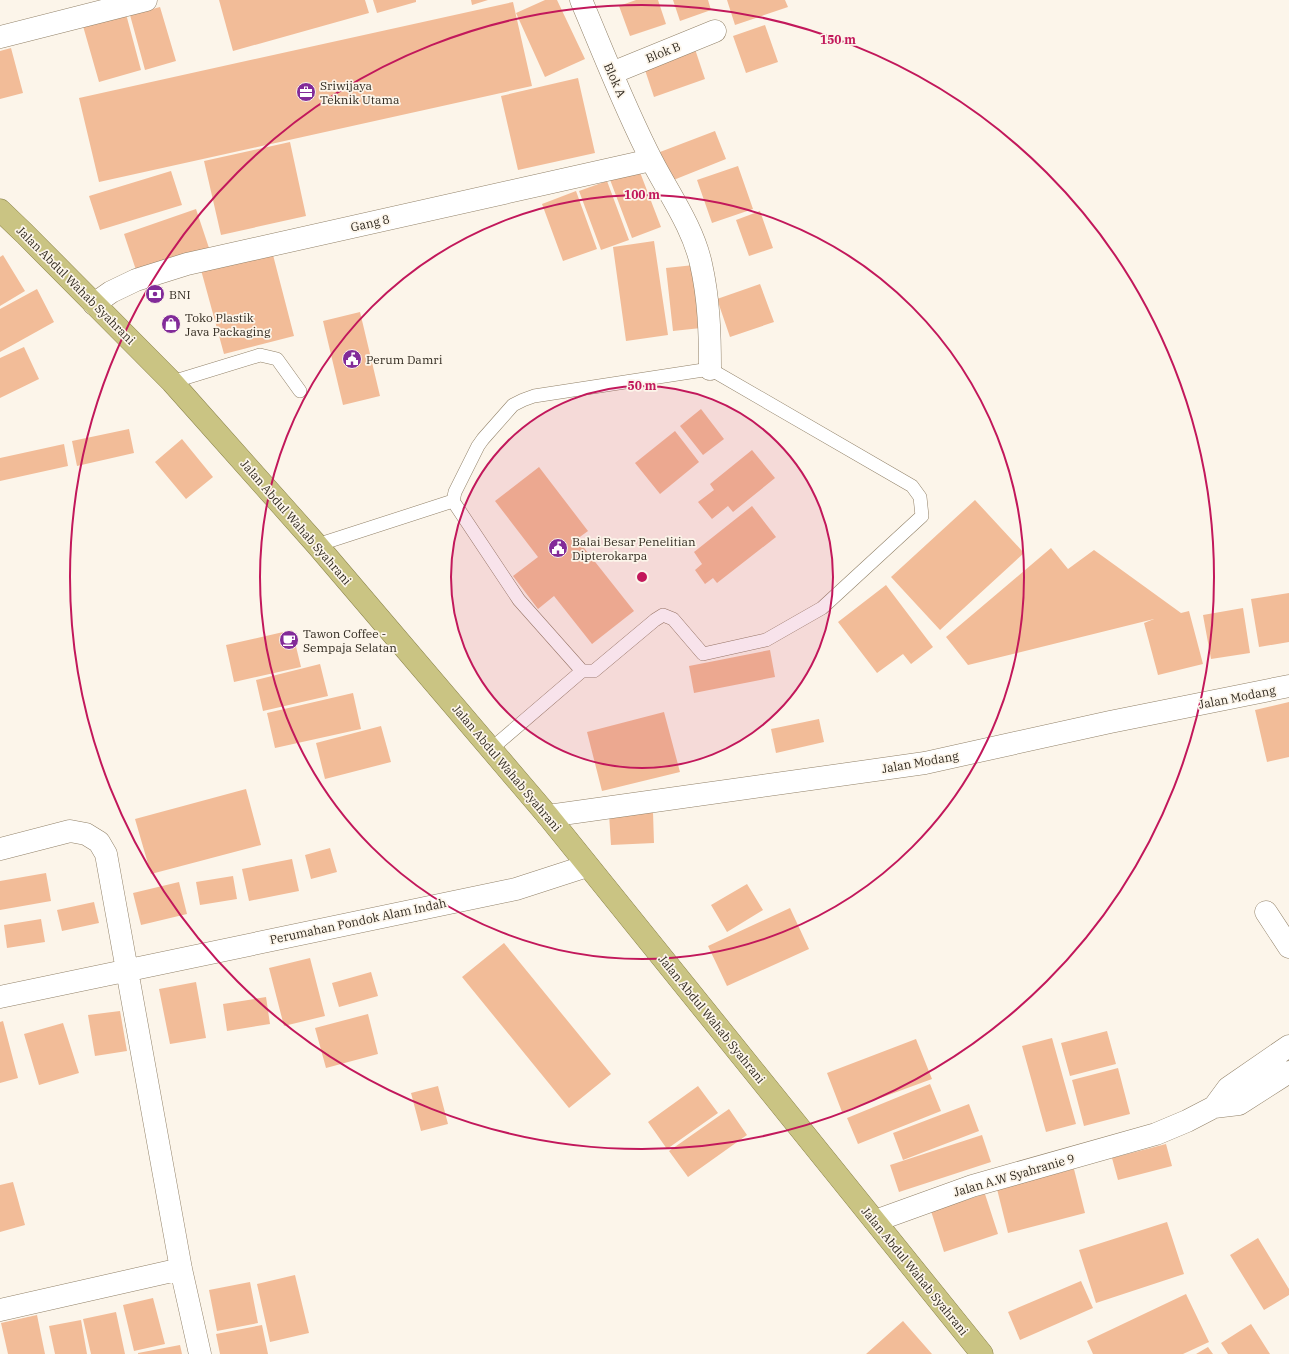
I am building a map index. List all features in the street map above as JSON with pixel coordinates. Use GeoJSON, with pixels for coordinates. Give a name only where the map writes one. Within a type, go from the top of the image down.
{"type":"FeatureCollection","features":[{"type":"Feature","properties":{"kind":"highway","name":"Jalan Abdul Wahab Syahrani"},"geometry":{"type":"LineString","coordinates":[[0,210],[172,382],[317,545],[548,816],[982,1354]]}},
{"type":"Feature","properties":{"kind":"street"},"geometry":{"type":"LineString","coordinates":[[0,37],[146,0]]}},
{"type":"Feature","properties":{"kind":"street","name":"Blok A"},"geometry":{"type":"LineString","coordinates":[[581,0],[651,160],[691,234],[701,263],[706,289],[710,323],[710,369]]}},
{"type":"Feature","properties":{"kind":"street","name":"Blok B"},"geometry":{"type":"LineString","coordinates":[[612,73],[715,30]]}},
{"type":"Feature","properties":{"kind":"street","name":"Gang 8"},"geometry":{"type":"LineString","coordinates":[[94,304],[111,292],[136,280],[187,264],[651,160]]}},
{"type":"Feature","properties":{"kind":"street","name":"Jalan Modang"},"geometry":{"type":"LineString","coordinates":[[548,816],[925,763],[1110,722],[1289,686]]}},
{"type":"Feature","properties":{"kind":"street"},"geometry":{"type":"LineString","coordinates":[[0,849],[70,832],[86,834],[99,842],[106,854],[181,1269],[200,1354]]}},
{"type":"Feature","properties":{"kind":"street","name":"Perumahan Pondok Alam Indah"},"geometry":{"type":"LineString","coordinates":[[0,997],[516,889],[587,866]]}},
{"type":"Feature","properties":{"kind":"street"},"geometry":{"type":"LineString","coordinates":[[1266,912],[1289,947]]}},
{"type":"Feature","properties":{"kind":"street"},"geometry":{"type":"LineString","coordinates":[[1214,1107],[1228,1088],[1289,1046]]}},
{"type":"Feature","properties":{"kind":"street"},"geometry":{"type":"LineString","coordinates":[[1214,1107],[1238,1104],[1289,1072]]}},
{"type":"Feature","properties":{"kind":"street","name":"Jalan A.W Syahranie 9"},"geometry":{"type":"LineString","coordinates":[[875,1221],[972,1186],[1156,1134],[1187,1121],[1214,1107]]}},
{"type":"Feature","properties":{"kind":"street"},"geometry":{"type":"LineString","coordinates":[[0,1310],[181,1269]]}},
{"type":"Feature","properties":{"kind":"lane"},"geometry":{"type":"LineString","coordinates":[[172,382],[260,355],[277,359],[300,391]]}},
{"type":"Feature","properties":{"kind":"lane"},"geometry":{"type":"LineString","coordinates":[[491,749],[582,671],[594,671],[663,615],[673,619],[703,654],[766,640],[822,608],[922,516],[920,498],[912,486],[710,369],[534,396],[513,405],[478,446],[455,492],[453,501],[519,600],[582,671]]}},
{"type":"Feature","properties":{"kind":"lane"},"geometry":{"type":"LineString","coordinates":[[317,545],[453,501]]}},
{"type":"Feature","properties":{"kind":"building"},"geometry":{"type":"Polygon","coordinates":[[[219,0],[365,0],[369,13],[233,51],[219,0]]]}},
{"type":"Feature","properties":{"kind":"building"},"geometry":{"type":"Polygon","coordinates":[[[373,0],[416,0],[416,2],[377,13],[373,0]]]}},
{"type":"Feature","properties":{"kind":"building"},"geometry":{"type":"Polygon","coordinates":[[[471,0],[488,0],[472,5],[471,0]]]}},
{"type":"Feature","properties":{"kind":"building"},"geometry":{"type":"Polygon","coordinates":[[[545,0],[557,0],[585,59],[545,77],[516,13],[545,0]]]}},
{"type":"Feature","properties":{"kind":"building"},"geometry":{"type":"Polygon","coordinates":[[[636,0],[658,0],[666,24],[630,36],[619,6],[636,0]]]}},
{"type":"Feature","properties":{"kind":"building"},"geometry":{"type":"Polygon","coordinates":[[[673,0],[708,0],[711,10],[680,21],[673,0]]]}},
{"type":"Feature","properties":{"kind":"building"},"geometry":{"type":"Polygon","coordinates":[[[727,0],[785,0],[788,7],[735,25],[727,0]]]}},
{"type":"Feature","properties":{"kind":"building","name":"Sriwijaya Teknik Utama"},"geometry":{"type":"Polygon","coordinates":[[[513,2],[532,86],[99,182],[79,98],[513,2]]]}},
{"type":"Feature","properties":{"kind":"building"},"geometry":{"type":"Polygon","coordinates":[[[160,7],[176,61],[145,70],[130,15],[160,7]]]}},
{"type":"Feature","properties":{"kind":"building"},"geometry":{"type":"Polygon","coordinates":[[[126,14],[141,70],[99,82],[83,26],[126,14]]]}},
{"type":"Feature","properties":{"kind":"building"},"geometry":{"type":"Polygon","coordinates":[[[765,25],[778,62],[746,73],[733,36],[765,25]]]}},
{"type":"Feature","properties":{"kind":"building"},"geometry":{"type":"Polygon","coordinates":[[[11,48],[23,93],[0,99],[0,51],[11,48]]]}},
{"type":"Feature","properties":{"kind":"building"},"geometry":{"type":"Polygon","coordinates":[[[695,49],[705,79],[654,97],[644,67],[695,49]]]}},
{"type":"Feature","properties":{"kind":"building"},"geometry":{"type":"Polygon","coordinates":[[[578,78],[595,153],[518,170],[501,96],[578,78]]]}},
{"type":"Feature","properties":{"kind":"building"},"geometry":{"type":"Polygon","coordinates":[[[715,131],[726,159],[671,181],[660,152],[715,131]]]}},
{"type":"Feature","properties":{"kind":"building"},"geometry":{"type":"Polygon","coordinates":[[[290,142],[306,216],[221,235],[204,161],[290,142]]]}},
{"type":"Feature","properties":{"kind":"building"},"geometry":{"type":"Polygon","coordinates":[[[738,166],[753,209],[712,223],[697,180],[738,166]]]}},
{"type":"Feature","properties":{"kind":"building"},"geometry":{"type":"Polygon","coordinates":[[[638,167],[661,227],[632,238],[609,177],[638,167]]]}},
{"type":"Feature","properties":{"kind":"building"},"geometry":{"type":"Polygon","coordinates":[[[171,171],[182,205],[100,230],[89,196],[171,171]]]}},
{"type":"Feature","properties":{"kind":"building"},"geometry":{"type":"Polygon","coordinates":[[[607,181],[629,240],[601,250],[579,191],[607,181]]]}},
{"type":"Feature","properties":{"kind":"building"},"geometry":{"type":"Polygon","coordinates":[[[576,191],[597,249],[563,261],[542,204],[576,191]]]}},
{"type":"Feature","properties":{"kind":"building"},"geometry":{"type":"Polygon","coordinates":[[[196,209],[209,248],[137,273],[124,234],[196,209]]]}},
{"type":"Feature","properties":{"kind":"building"},"geometry":{"type":"Polygon","coordinates":[[[760,211],[773,248],[749,256],[736,220],[760,211]]]}},
{"type":"Feature","properties":{"kind":"building"},"geometry":{"type":"Polygon","coordinates":[[[654,241],[668,335],[626,341],[613,247],[654,241]]]}},
{"type":"Feature","properties":{"kind":"building"},"geometry":{"type":"Polygon","coordinates":[[[3,255],[25,291],[0,306],[0,257],[3,255]]]}},
{"type":"Feature","properties":{"kind":"building"},"geometry":{"type":"Polygon","coordinates":[[[273,255],[294,336],[224,354],[201,270],[273,255]]]}},
{"type":"Feature","properties":{"kind":"building"},"geometry":{"type":"Polygon","coordinates":[[[694,265],[701,328],[673,331],[666,268],[694,265]]]}},
{"type":"Feature","properties":{"kind":"building"},"geometry":{"type":"Polygon","coordinates":[[[760,284],[774,322],[730,337],[717,299],[760,284]]]}},
{"type":"Feature","properties":{"kind":"building"},"geometry":{"type":"Polygon","coordinates":[[[37,289],[54,322],[0,352],[0,309],[37,289]]]}},
{"type":"Feature","properties":{"kind":"building","name":"Perum Damri"},"geometry":{"type":"Polygon","coordinates":[[[360,312],[380,396],[343,405],[323,321],[360,312]]]}},
{"type":"Feature","properties":{"kind":"building"},"geometry":{"type":"Polygon","coordinates":[[[24,347],[39,379],[0,398],[0,358],[24,347]]]}},
{"type":"Feature","properties":{"kind":"building"},"geometry":{"type":"Polygon","coordinates":[[[701,409],[724,439],[703,455],[680,426],[701,409]]]}},
{"type":"Feature","properties":{"kind":"building"},"geometry":{"type":"Polygon","coordinates":[[[129,429],[134,453],[77,466],[72,441],[129,429]]]}},
{"type":"Feature","properties":{"kind":"building"},"geometry":{"type":"Polygon","coordinates":[[[675,431],[699,462],[660,494],[635,463],[675,431]]]}},
{"type":"Feature","properties":{"kind":"building"},"geometry":{"type":"Polygon","coordinates":[[[182,439],[213,477],[186,499],[155,462],[182,439]]]}},
{"type":"Feature","properties":{"kind":"building"},"geometry":{"type":"Polygon","coordinates":[[[64,444],[68,466],[0,481],[0,458],[64,444]]]}},
{"type":"Feature","properties":{"kind":"building"},"geometry":{"type":"Polygon","coordinates":[[[752,450],[775,478],[733,512],[728,506],[712,519],[698,502],[714,490],[710,484],[752,450]]]}},
{"type":"Feature","properties":{"kind":"building","name":"Balai Besar Penelitian Dipterokarpa"},"geometry":{"type":"Polygon","coordinates":[[[539,467],[588,531],[577,539],[634,611],[592,644],[554,596],[538,609],[513,576],[538,557],[495,501],[539,467]]]}},
{"type":"Feature","properties":{"kind":"building"},"geometry":{"type":"Polygon","coordinates":[[[975,500],[1024,553],[940,630],[891,577],[975,500]]]}},
{"type":"Feature","properties":{"kind":"building"},"geometry":{"type":"Polygon","coordinates":[[[752,506],[776,537],[717,583],[713,578],[705,584],[695,570],[702,564],[694,552],[752,506]]]}},
{"type":"Feature","properties":{"kind":"building"},"geometry":{"type":"Polygon","coordinates":[[[1051,548],[1068,569],[1094,550],[1181,613],[1189,611],[1203,664],[1158,675],[1144,623],[1154,619],[968,665],[946,637],[1051,548]]]}},
{"type":"Feature","properties":{"kind":"building"},"geometry":{"type":"Polygon","coordinates":[[[886,585],[933,647],[911,664],[903,654],[877,673],[838,622],[886,585]]]}},
{"type":"Feature","properties":{"kind":"building"},"geometry":{"type":"Polygon","coordinates":[[[1289,593],[1289,642],[1259,647],[1251,599],[1289,593]]]}},
{"type":"Feature","properties":{"kind":"building"},"geometry":{"type":"Polygon","coordinates":[[[1243,608],[1250,653],[1211,659],[1203,615],[1243,608]]]}},
{"type":"Feature","properties":{"kind":"building"},"geometry":{"type":"Polygon","coordinates":[[[292,630],[301,667],[234,682],[226,645],[292,630]]]}},
{"type":"Feature","properties":{"kind":"building"},"geometry":{"type":"Polygon","coordinates":[[[770,650],[775,677],[694,693],[689,666],[770,650]]]}},
{"type":"Feature","properties":{"kind":"building"},"geometry":{"type":"Polygon","coordinates":[[[320,664],[328,696],[263,711],[256,680],[320,664]]]}},
{"type":"Feature","properties":{"kind":"building"},"geometry":{"type":"Polygon","coordinates":[[[353,693],[361,729],[275,748],[267,713],[353,693]]]}},
{"type":"Feature","properties":{"kind":"building"},"geometry":{"type":"Polygon","coordinates":[[[1289,702],[1289,757],[1267,762],[1255,710],[1289,702]]]}},
{"type":"Feature","properties":{"kind":"building"},"geometry":{"type":"Polygon","coordinates":[[[664,712],[680,772],[602,791],[587,732],[664,712]]]}},
{"type":"Feature","properties":{"kind":"building"},"geometry":{"type":"Polygon","coordinates":[[[819,719],[824,742],[776,753],[771,729],[819,719]]]}},
{"type":"Feature","properties":{"kind":"building"},"geometry":{"type":"Polygon","coordinates":[[[381,726],[391,762],[325,779],[316,743],[381,726]]]}},
{"type":"Feature","properties":{"kind":"building"},"geometry":{"type":"Polygon","coordinates":[[[246,789],[261,845],[151,874],[135,819],[246,789]]]}},
{"type":"Feature","properties":{"kind":"building"},"geometry":{"type":"Polygon","coordinates":[[[653,812],[654,843],[611,845],[609,814],[653,812]]]}},
{"type":"Feature","properties":{"kind":"building"},"geometry":{"type":"Polygon","coordinates":[[[330,848],[337,872],[311,879],[305,855],[330,848]]]}},
{"type":"Feature","properties":{"kind":"building"},"geometry":{"type":"Polygon","coordinates":[[[292,859],[299,891],[249,901],[242,869],[292,859]]]}},
{"type":"Feature","properties":{"kind":"building"},"geometry":{"type":"Polygon","coordinates":[[[46,873],[51,901],[0,910],[0,881],[46,873]]]}},
{"type":"Feature","properties":{"kind":"building"},"geometry":{"type":"Polygon","coordinates":[[[233,876],[237,899],[200,905],[196,882],[233,876]]]}},
{"type":"Feature","properties":{"kind":"building"},"geometry":{"type":"Polygon","coordinates":[[[179,882],[187,914],[141,925],[133,893],[179,882]]]}},
{"type":"Feature","properties":{"kind":"building"},"geometry":{"type":"Polygon","coordinates":[[[747,884],[763,910],[727,932],[711,905],[747,884]]]}},
{"type":"Feature","properties":{"kind":"building"},"geometry":{"type":"Polygon","coordinates":[[[94,902],[99,923],[62,931],[57,910],[94,902]]]}},
{"type":"Feature","properties":{"kind":"building"},"geometry":{"type":"Polygon","coordinates":[[[790,908],[809,949],[727,986],[708,946],[790,908]]]}},
{"type":"Feature","properties":{"kind":"building"},"geometry":{"type":"Polygon","coordinates":[[[41,919],[45,942],[7,948],[4,925],[41,919]]]}},
{"type":"Feature","properties":{"kind":"building"},"geometry":{"type":"Polygon","coordinates":[[[504,943],[611,1074],[569,1108],[462,977],[504,943]]]}},
{"type":"Feature","properties":{"kind":"building"},"geometry":{"type":"Polygon","coordinates":[[[310,958],[325,1016],[284,1026],[269,968],[310,958]]]}},
{"type":"Feature","properties":{"kind":"building"},"geometry":{"type":"Polygon","coordinates":[[[371,972],[378,996],[339,1007],[332,983],[371,972]]]}},
{"type":"Feature","properties":{"kind":"building"},"geometry":{"type":"Polygon","coordinates":[[[196,982],[206,1038],[170,1044],[159,989],[196,982]]]}},
{"type":"Feature","properties":{"kind":"building"},"geometry":{"type":"Polygon","coordinates":[[[266,997],[270,1024],[227,1031],[223,1004],[266,997]]]}},
{"type":"Feature","properties":{"kind":"building"},"geometry":{"type":"Polygon","coordinates":[[[120,1011],[127,1051],[95,1056],[88,1015],[120,1011]]]}},
{"type":"Feature","properties":{"kind":"building"},"geometry":{"type":"Polygon","coordinates":[[[368,1014],[378,1054],[326,1068],[315,1028],[368,1014]]]}},
{"type":"Feature","properties":{"kind":"building"},"geometry":{"type":"Polygon","coordinates":[[[3,1021],[18,1078],[0,1083],[0,1022],[3,1021]]]}},
{"type":"Feature","properties":{"kind":"building"},"geometry":{"type":"Polygon","coordinates":[[[63,1023],[79,1073],[39,1085],[24,1034],[63,1023]]]}},
{"type":"Feature","properties":{"kind":"building"},"geometry":{"type":"Polygon","coordinates":[[[1107,1031],[1116,1064],[1070,1076],[1061,1043],[1107,1031]]]}},
{"type":"Feature","properties":{"kind":"building"},"geometry":{"type":"Polygon","coordinates":[[[1052,1038],[1076,1124],[1046,1132],[1022,1046],[1052,1038]]]}},
{"type":"Feature","properties":{"kind":"building"},"geometry":{"type":"Polygon","coordinates":[[[916,1039],[932,1079],[842,1112],[827,1073],[916,1039]]]}},
{"type":"Feature","properties":{"kind":"building"},"geometry":{"type":"Polygon","coordinates":[[[1118,1068],[1130,1114],[1084,1126],[1072,1080],[1118,1068]]]}},
{"type":"Feature","properties":{"kind":"building"},"geometry":{"type":"Polygon","coordinates":[[[930,1084],[941,1111],[858,1144],[847,1118],[930,1084]]]}},
{"type":"Feature","properties":{"kind":"building"},"geometry":{"type":"Polygon","coordinates":[[[438,1086],[448,1124],[421,1131],[411,1093],[438,1086]]]}},
{"type":"Feature","properties":{"kind":"building"},"geometry":{"type":"Polygon","coordinates":[[[698,1086],[718,1113],[667,1149],[648,1122],[698,1086]]]}},
{"type":"Feature","properties":{"kind":"building"},"geometry":{"type":"Polygon","coordinates":[[[969,1104],[979,1131],[903,1160],[893,1133],[969,1104]]]}},
{"type":"Feature","properties":{"kind":"building"},"geometry":{"type":"Polygon","coordinates":[[[729,1109],[747,1135],[688,1177],[669,1151],[729,1109]]]}},
{"type":"Feature","properties":{"kind":"building"},"geometry":{"type":"Polygon","coordinates":[[[982,1135],[991,1162],[899,1192],[890,1165],[982,1135]]]}},
{"type":"Feature","properties":{"kind":"building"},"geometry":{"type":"Polygon","coordinates":[[[1166,1144],[1172,1166],[1118,1180],[1112,1158],[1166,1144]]]}},
{"type":"Feature","properties":{"kind":"building"},"geometry":{"type":"Polygon","coordinates":[[[1074,1169],[1085,1213],[1008,1233],[997,1189],[1074,1169]]]}},
{"type":"Feature","properties":{"kind":"building"},"geometry":{"type":"Polygon","coordinates":[[[13,1182],[25,1225],[0,1232],[0,1185],[13,1182]]]}},
{"type":"Feature","properties":{"kind":"building"},"geometry":{"type":"Polygon","coordinates":[[[985,1194],[998,1234],[944,1252],[931,1211],[985,1194]]]}},
{"type":"Feature","properties":{"kind":"building"},"geometry":{"type":"Polygon","coordinates":[[[1167,1222],[1184,1274],[1096,1303],[1079,1250],[1167,1222]]]}},
{"type":"Feature","properties":{"kind":"building"},"geometry":{"type":"Polygon","coordinates":[[[1258,1238],[1289,1289],[1289,1295],[1264,1310],[1230,1255],[1258,1238]]]}},
{"type":"Feature","properties":{"kind":"building"},"geometry":{"type":"Polygon","coordinates":[[[295,1275],[309,1333],[270,1342],[257,1284],[295,1275]]]}},
{"type":"Feature","properties":{"kind":"building"},"geometry":{"type":"Polygon","coordinates":[[[1081,1281],[1093,1308],[1020,1340],[1008,1312],[1081,1281]]]}},
{"type":"Feature","properties":{"kind":"building"},"geometry":{"type":"Polygon","coordinates":[[[250,1282],[258,1323],[217,1331],[209,1290],[250,1282]]]}},
{"type":"Feature","properties":{"kind":"building"},"geometry":{"type":"Polygon","coordinates":[[[1186,1294],[1209,1342],[1183,1354],[1093,1354],[1087,1341],[1186,1294]]]}},
{"type":"Feature","properties":{"kind":"building"},"geometry":{"type":"Polygon","coordinates":[[[153,1298],[165,1344],[134,1351],[123,1305],[153,1298]]]}},
{"type":"Feature","properties":{"kind":"building"},"geometry":{"type":"Polygon","coordinates":[[[116,1312],[125,1354],[91,1354],[83,1319],[116,1312]]]}},
{"type":"Feature","properties":{"kind":"building"},"geometry":{"type":"Polygon","coordinates":[[[37,1315],[45,1354],[8,1354],[1,1323],[37,1315]]]}},
{"type":"Feature","properties":{"kind":"building"},"geometry":{"type":"Polygon","coordinates":[[[81,1320],[87,1354],[55,1354],[49,1326],[81,1320]]]}},
{"type":"Feature","properties":{"kind":"building"},"geometry":{"type":"Polygon","coordinates":[[[903,1321],[932,1354],[866,1354],[903,1321]]]}},
{"type":"Feature","properties":{"kind":"building"},"geometry":{"type":"Polygon","coordinates":[[[1251,1324],[1270,1354],[1228,1354],[1221,1343],[1251,1324]]]}},
{"type":"Feature","properties":{"kind":"building"},"geometry":{"type":"Polygon","coordinates":[[[262,1325],[268,1354],[220,1354],[216,1334],[262,1325]]]}},
{"type":"Feature","properties":{"kind":"building"},"geometry":{"type":"Polygon","coordinates":[[[180,1345],[182,1354],[138,1354],[138,1353],[180,1345]]]}},
{"type":"Feature","properties":{"kind":"building"},"geometry":{"type":"Polygon","coordinates":[[[1208,1347],[1213,1354],[1196,1354],[1208,1347]]]}},
{"type":"Feature","properties":{"kind":"place","name":"Sriwijaya Teknik Utama"},"geometry":{"type":"Point","coordinates":[306,92]}},
{"type":"Feature","properties":{"kind":"place","name":"BNI"},"geometry":{"type":"Point","coordinates":[155,294]}},
{"type":"Feature","properties":{"kind":"place","name":"Toko Plastik Java Packaging"},"geometry":{"type":"Point","coordinates":[171,324]}},
{"type":"Feature","properties":{"kind":"place","name":"Perum Damri"},"geometry":{"type":"Point","coordinates":[352,359]}},
{"type":"Feature","properties":{"kind":"place","name":"Balai Besar Penelitian Dipterokarpa"},"geometry":{"type":"Point","coordinates":[558,548]}},
{"type":"Feature","properties":{"kind":"place","name":"Tawon Coffee - Sempaja Selatan"},"geometry":{"type":"Point","coordinates":[289,640]}}]}
